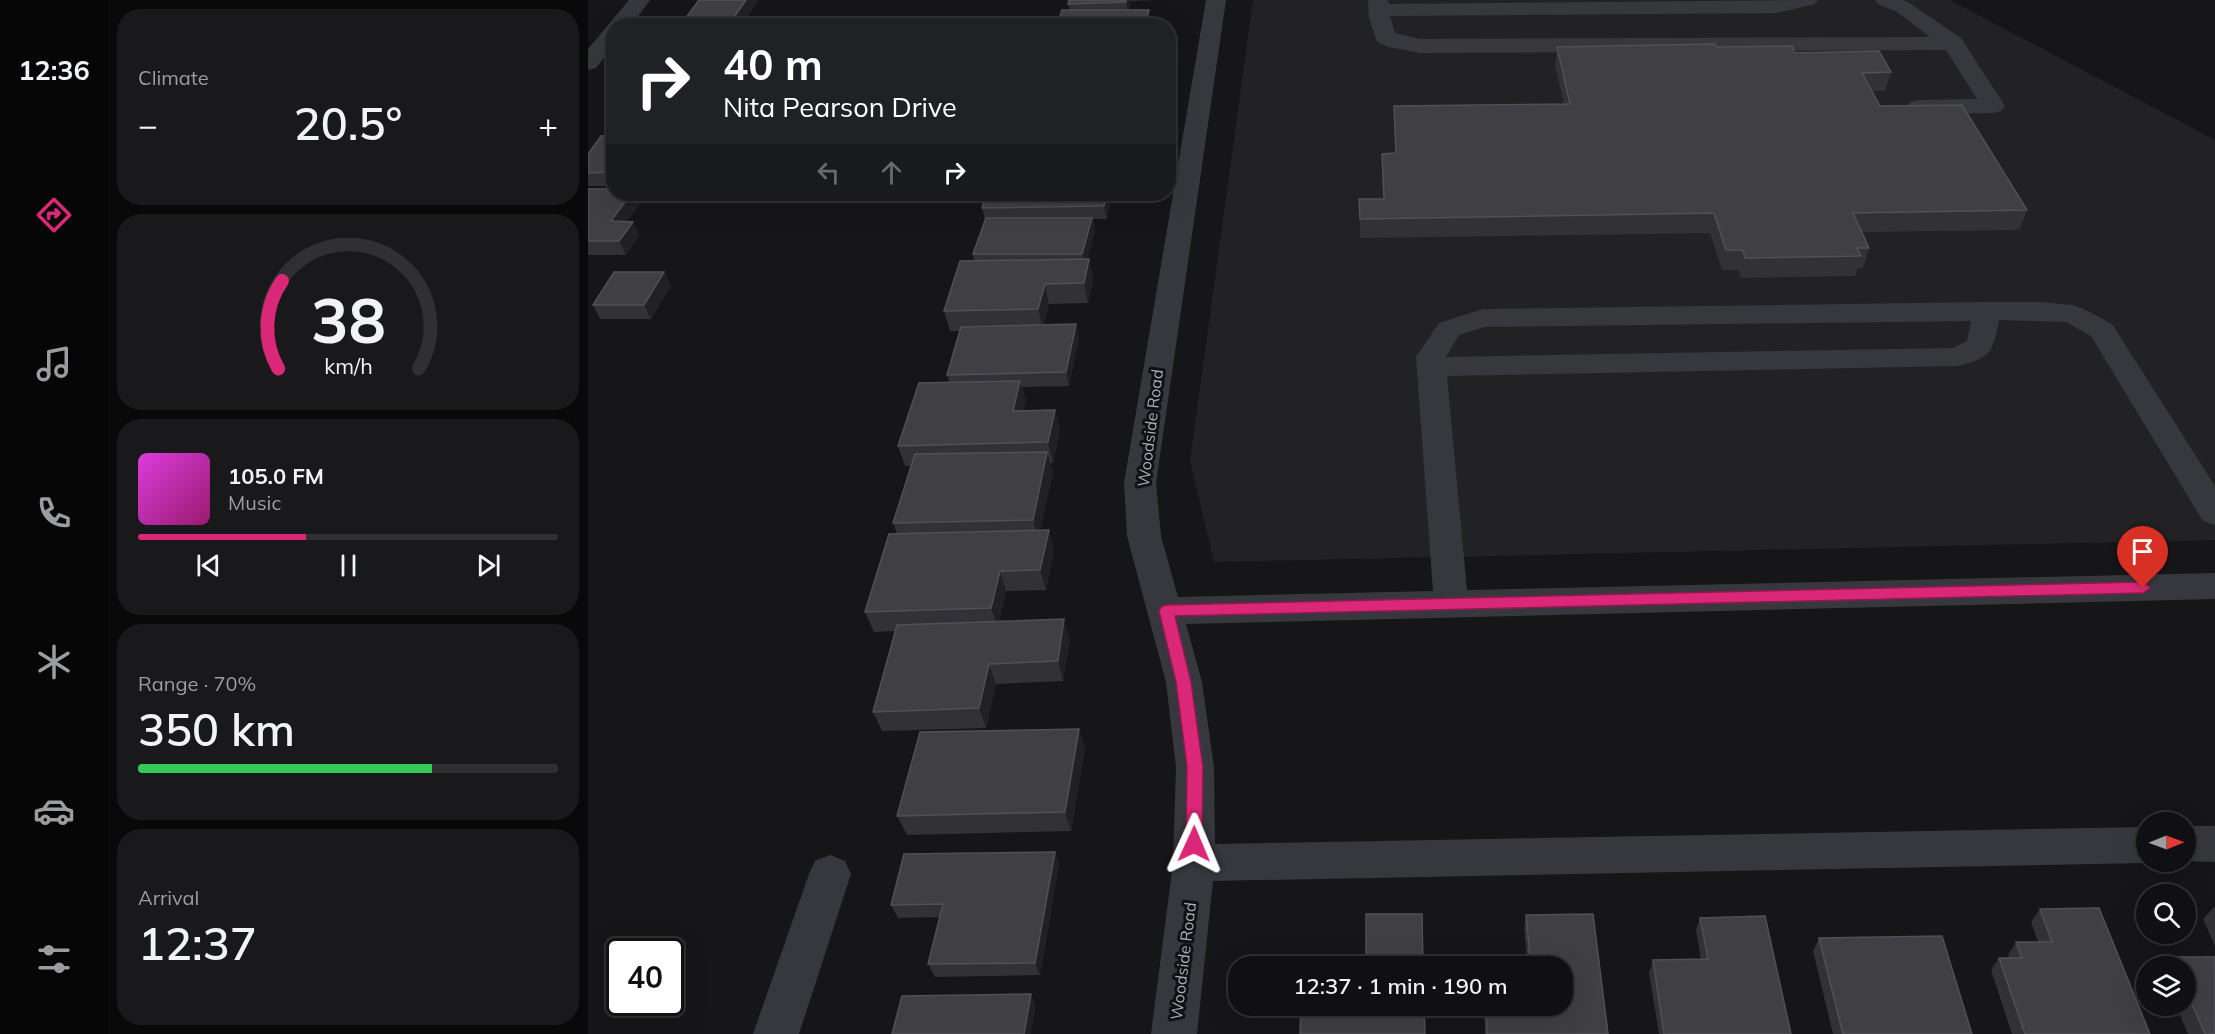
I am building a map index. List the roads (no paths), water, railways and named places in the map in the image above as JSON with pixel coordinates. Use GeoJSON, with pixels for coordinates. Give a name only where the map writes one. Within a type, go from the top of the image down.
{"type":"FeatureCollection","features":[{"type":"Feature","properties":{"kind":"street"},"geometry":{"type":"LineString","coordinates":[[625,18],[640,0]]}},
{"type":"Feature","properties":{"kind":"street","name":"Woodside Road"},"geometry":{"type":"LineString","coordinates":[[1174,1034],[1194,863],[1195,767],[1184,682],[1144,536],[1140,483],[1216,0]]}},
{"type":"Feature","properties":{"kind":"street"},"geometry":{"type":"LineString","coordinates":[[1808,0],[1777,7],[1379,5],[1385,37],[1397,42],[1420,46],[1953,43]]}},
{"type":"Feature","properties":{"kind":"street"},"geometry":{"type":"LineString","coordinates":[[1885,0],[1904,8],[1953,43],[1993,106],[1892,108]]}},
{"type":"Feature","properties":{"kind":"street"},"geometry":{"type":"LineString","coordinates":[[588,63],[606,42]]}},
{"type":"Feature","properties":{"kind":"street"},"geometry":{"type":"LineString","coordinates":[[1450,604],[1431,357],[1449,328],[1484,318],[2042,310],[2072,314],[2102,330],[2215,513]]}},
{"type":"Feature","properties":{"kind":"street"},"geometry":{"type":"LineString","coordinates":[[1432,366],[1958,357],[1980,346],[1987,311]]}},
{"type":"Feature","properties":{"kind":"street"},"geometry":{"type":"LineString","coordinates":[[1166,611],[2215,586]]}},
{"type":"Feature","properties":{"kind":"street"},"geometry":{"type":"LineString","coordinates":[[2196,844],[2215,844]]}},
{"type":"Feature","properties":{"kind":"street"},"geometry":{"type":"LineString","coordinates":[[1194,863],[2136,845]]}},
{"type":"Feature","properties":{"kind":"street"},"geometry":{"type":"LineString","coordinates":[[776,1034],[830,874]]}}]}
